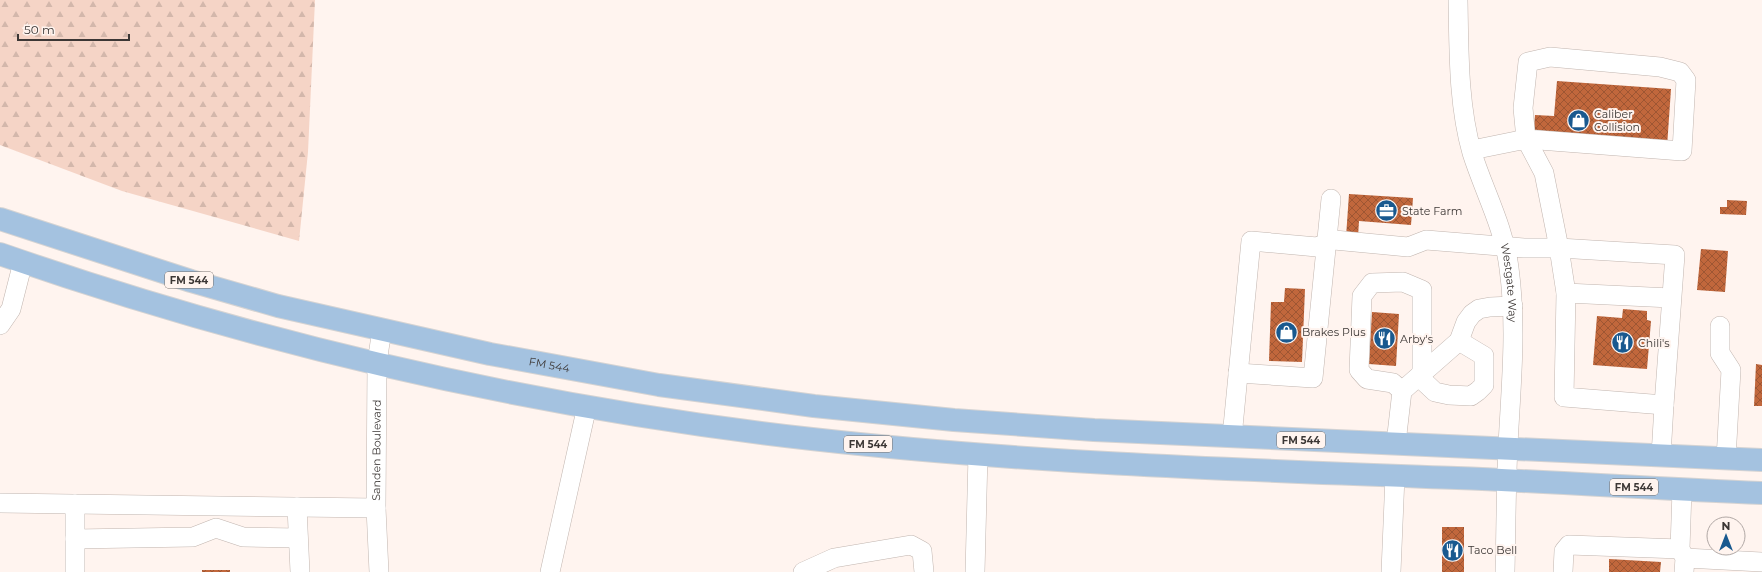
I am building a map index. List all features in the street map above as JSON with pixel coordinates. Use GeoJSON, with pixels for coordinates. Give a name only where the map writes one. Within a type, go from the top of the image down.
{"type":"FeatureCollection","features":[{"type":"Feature","properties":{"kind":"main road","name":"FM 544"},"geometry":{"type":"LineString","coordinates":[[0,219],[213,287],[278,306],[490,354],[658,385],[814,406],[1094,430],[1762,460]]}},
{"type":"Feature","properties":{"kind":"main road","name":"FM 544"},"geometry":{"type":"LineString","coordinates":[[0,254],[203,319],[270,338],[376,363],[521,394],[587,406],[653,417],[810,439],[978,455],[1100,464],[1506,480],[1762,493]]}},
{"type":"Feature","properties":{"kind":"main road"},"geometry":{"type":"LineString","coordinates":[[978,421],[978,455]]}},
{"type":"Feature","properties":{"kind":"street","name":"Westgate Way"},"geometry":{"type":"LineString","coordinates":[[1458,0],[1461,80],[1472,150],[1505,247],[1509,266],[1513,306],[1513,343],[1506,480],[1505,572]]}},
{"type":"Feature","properties":{"kind":"street"},"geometry":{"type":"LineString","coordinates":[[1472,150],[1526,139],[1682,151],[1686,80],[1680,72],[1660,67],[1550,57],[1528,62],[1523,108],[1526,139],[1544,173],[1559,248],[1566,293],[1564,398],[1664,405]]}},
{"type":"Feature","properties":{"kind":"street"},"geometry":{"type":"LineString","coordinates":[[1238,373],[1313,378],[1331,199]]}},
{"type":"Feature","properties":{"kind":"street"},"geometry":{"type":"LineString","coordinates":[[1232,437],[1250,241],[1317,247],[1334,240],[1408,247],[1426,240],[1505,247],[1559,248],[1675,255],[1661,456]]}},
{"type":"Feature","properties":{"kind":"street"},"geometry":{"type":"LineString","coordinates":[[0,325],[10,309],[23,262]]}},
{"type":"Feature","properties":{"kind":"street"},"geometry":{"type":"LineString","coordinates":[[1402,391],[1393,383],[1367,379],[1359,370],[1362,296],[1372,283],[1403,282],[1422,290],[1420,375],[1435,392],[1449,396],[1471,396],[1482,388],[1485,380],[1484,356],[1459,341]]}},
{"type":"Feature","properties":{"kind":"street"},"geometry":{"type":"LineString","coordinates":[[1566,293],[1671,298]]}},
{"type":"Feature","properties":{"kind":"street"},"geometry":{"type":"LineString","coordinates":[[1396,443],[1402,391],[1459,341],[1466,322],[1472,314],[1479,309],[1513,306]]}},
{"type":"Feature","properties":{"kind":"street"},"geometry":{"type":"LineString","coordinates":[[1720,326],[1720,353],[1731,370],[1726,459]]}},
{"type":"Feature","properties":{"kind":"street","name":"Sanden Boulevard"},"geometry":{"type":"LineString","coordinates":[[378,572],[376,508],[376,363],[382,329]]}},
{"type":"Feature","properties":{"kind":"street"},"geometry":{"type":"LineString","coordinates":[[550,572],[587,406]]}},
{"type":"Feature","properties":{"kind":"street"},"geometry":{"type":"LineString","coordinates":[[975,572],[978,455]]}},
{"type":"Feature","properties":{"kind":"street"},"geometry":{"type":"LineString","coordinates":[[1391,572],[1395,476]]}},
{"type":"Feature","properties":{"kind":"street"},"geometry":{"type":"LineString","coordinates":[[1682,490],[1683,560]]}},
{"type":"Feature","properties":{"kind":"street"},"geometry":{"type":"LineString","coordinates":[[0,503],[376,508]]}},
{"type":"Feature","properties":{"kind":"street"},"geometry":{"type":"LineString","coordinates":[[75,504],[75,572]]}},
{"type":"Feature","properties":{"kind":"street"},"geometry":{"type":"LineString","coordinates":[[297,507],[300,572]]}},
{"type":"Feature","properties":{"kind":"street"},"geometry":{"type":"LineString","coordinates":[[75,539],[193,537],[216,528],[243,537],[298,538]]}},
{"type":"Feature","properties":{"kind":"street"},"geometry":{"type":"LineString","coordinates":[[803,572],[834,558],[911,545],[922,551],[924,572]]}},
{"type":"Feature","properties":{"kind":"street"},"geometry":{"type":"LineString","coordinates":[[1563,572],[1564,551],[1569,545],[1719,566],[1762,562]]}},
{"type":"Feature","properties":{"kind":"green space"},"geometry":{"type":"Polygon","coordinates":[[[0,0],[315,0],[308,152],[299,241],[122,191],[0,145],[0,0]]]}},
{"type":"Feature","properties":{"kind":"building"},"geometry":{"type":"Polygon","coordinates":[[[1557,81],[1671,89],[1667,147],[1533,138],[1535,115],[1554,116],[1557,81]]]}},
{"type":"Feature","properties":{"kind":"building"},"geometry":{"type":"Polygon","coordinates":[[[1349,194],[1413,198],[1411,225],[1359,221],[1358,237],[1346,237],[1349,194]]]}},
{"type":"Feature","properties":{"kind":"building"},"geometry":{"type":"Polygon","coordinates":[[[1727,200],[1747,201],[1746,215],[1720,214],[1720,207],[1727,207],[1727,200]]]}},
{"type":"Feature","properties":{"kind":"building"},"geometry":{"type":"Polygon","coordinates":[[[1701,249],[1728,251],[1725,292],[1697,290],[1701,249]]]}},
{"type":"Feature","properties":{"kind":"building","name":"Brakes Plus"},"geometry":{"type":"Polygon","coordinates":[[[1285,288],[1305,289],[1302,362],[1269,361],[1271,302],[1284,302],[1285,288]]]}},
{"type":"Feature","properties":{"kind":"building","name":"Chili's"},"geometry":{"type":"Polygon","coordinates":[[[1623,309],[1647,311],[1647,320],[1651,321],[1647,369],[1593,365],[1597,316],[1622,318],[1623,309]]]}},
{"type":"Feature","properties":{"kind":"building","name":"Arby's"},"geometry":{"type":"Polygon","coordinates":[[[1372,312],[1399,314],[1396,366],[1369,364],[1372,312]]]}},
{"type":"Feature","properties":{"kind":"building"},"geometry":{"type":"Polygon","coordinates":[[[1756,364],[1762,365],[1762,406],[1754,406],[1756,364]]]}},
{"type":"Feature","properties":{"kind":"building","name":"Taco Bell"},"geometry":{"type":"Polygon","coordinates":[[[1442,527],[1464,527],[1464,572],[1442,572],[1442,527]]]}},
{"type":"Feature","properties":{"kind":"building"},"geometry":{"type":"Polygon","coordinates":[[[1609,559],[1661,562],[1660,572],[1609,572],[1609,559]]]}},
{"type":"Feature","properties":{"kind":"building"},"geometry":{"type":"Polygon","coordinates":[[[202,570],[230,570],[230,572],[202,572],[202,570]]]}},
{"type":"Feature","properties":{"kind":"place","name":"Caliber Collision"},"geometry":{"type":"Point","coordinates":[1578,120]}},
{"type":"Feature","properties":{"kind":"place","name":"State Farm"},"geometry":{"type":"Point","coordinates":[1386,211]}},
{"type":"Feature","properties":{"kind":"place","name":"Brakes Plus"},"geometry":{"type":"Point","coordinates":[1287,332]}},
{"type":"Feature","properties":{"kind":"place","name":"Arby's"},"geometry":{"type":"Point","coordinates":[1384,339]}},
{"type":"Feature","properties":{"kind":"place","name":"Chili's"},"geometry":{"type":"Point","coordinates":[1622,343]}},
{"type":"Feature","properties":{"kind":"place","name":"Taco Bell"},"geometry":{"type":"Point","coordinates":[1453,550]}}]}
